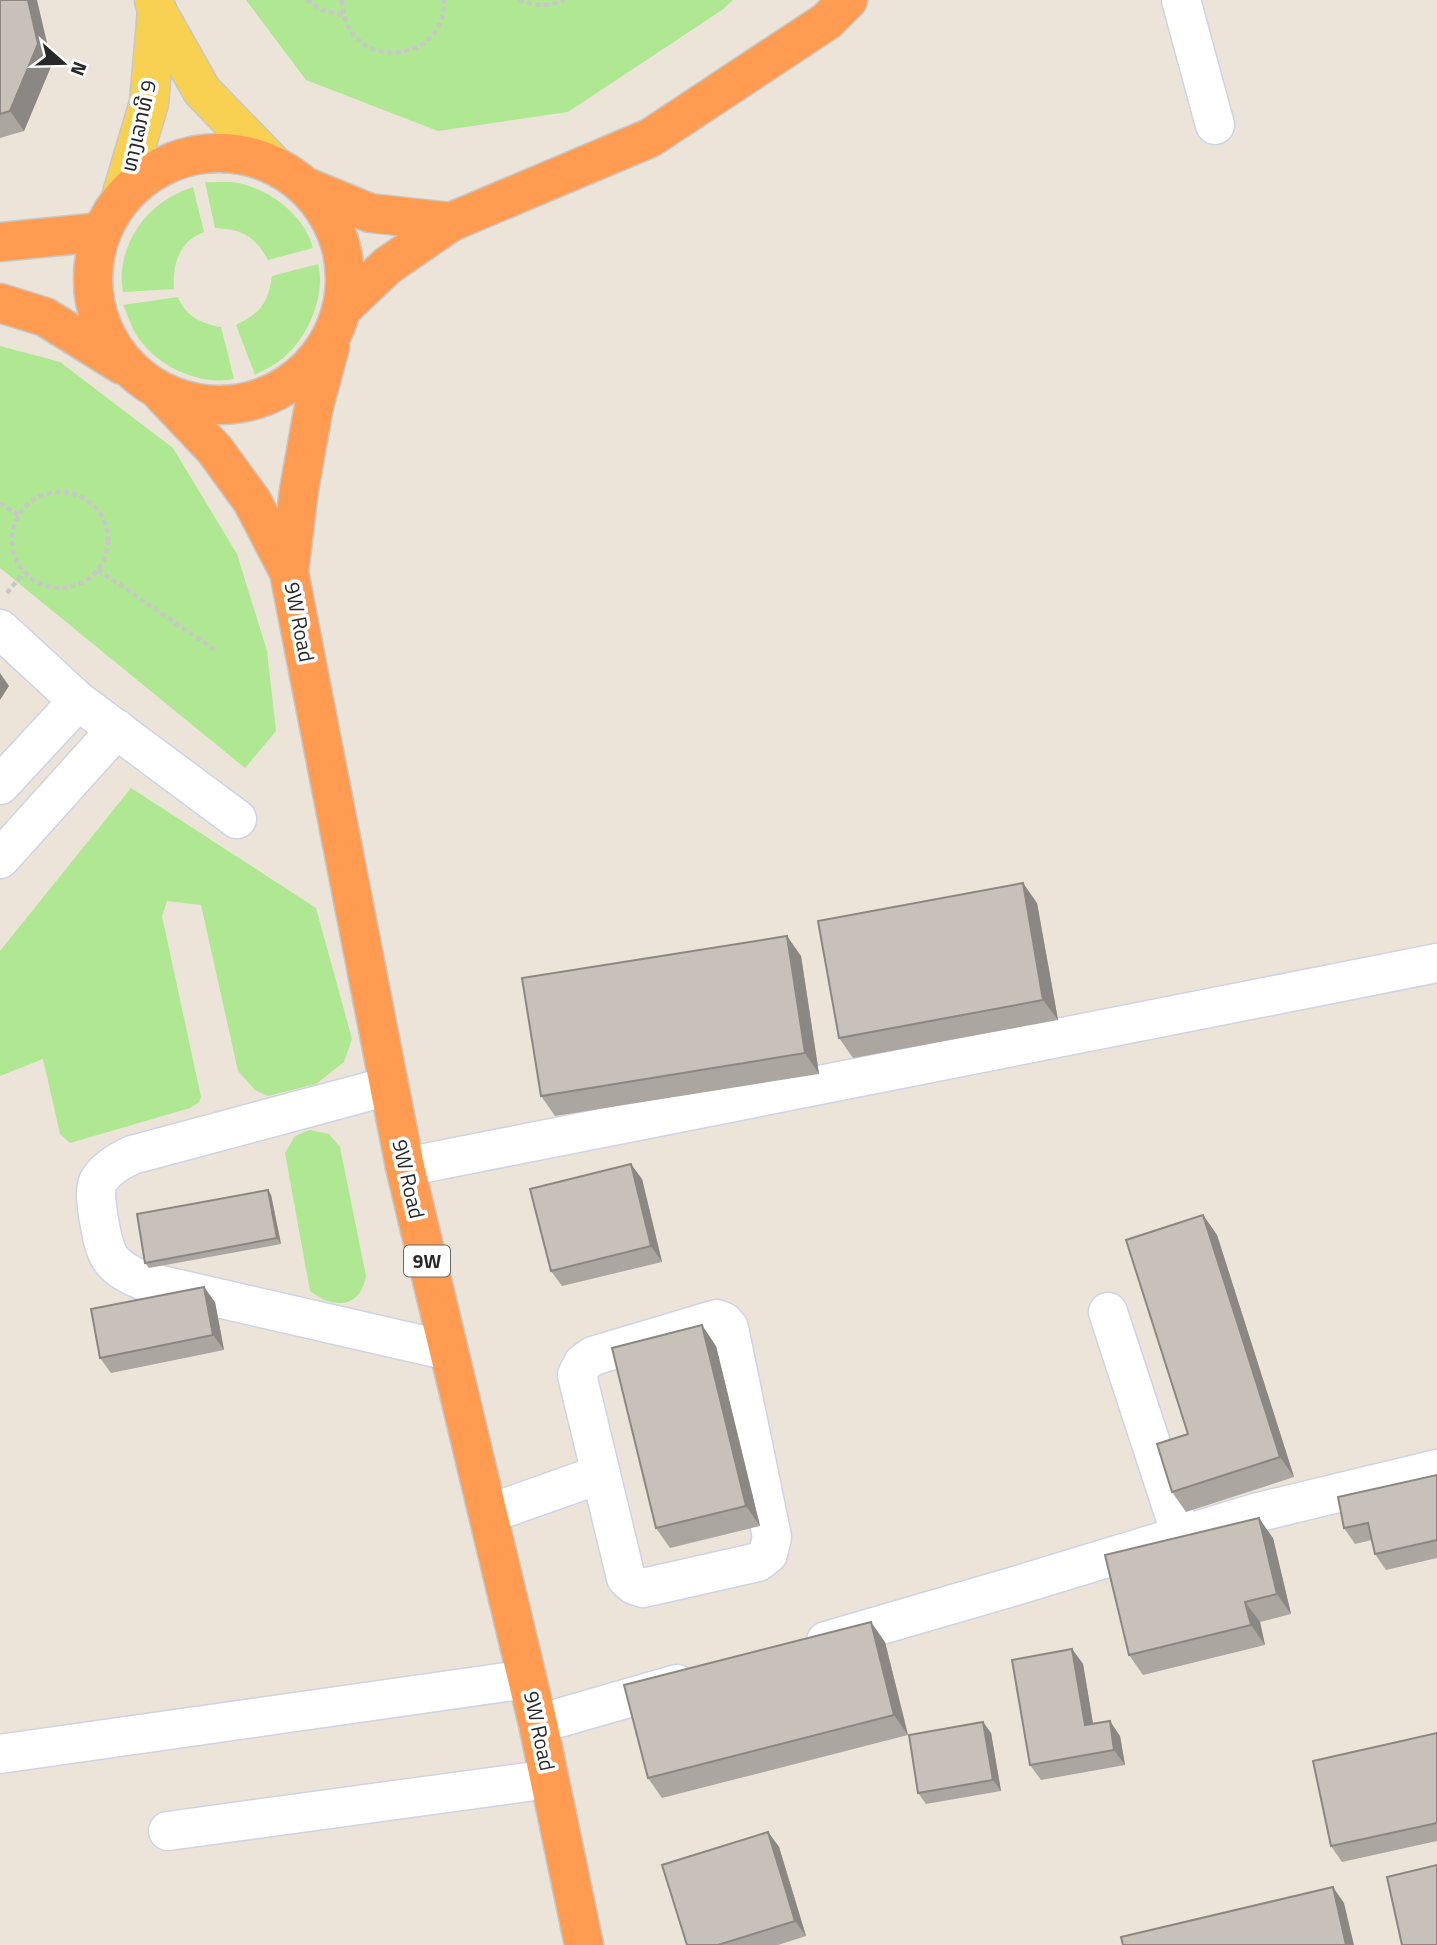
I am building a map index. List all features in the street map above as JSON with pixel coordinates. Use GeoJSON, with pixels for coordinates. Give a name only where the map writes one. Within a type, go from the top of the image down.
{"type":"FeatureCollection","features":[{"type":"Feature","properties":{"kind":"highway"},"geometry":{"type":"LineString","coordinates":[[162,394],[199,406],[212,406],[239,405],[277,393],[309,369],[338,322],[387,266],[451,222],[650,138],[827,21],[848,0]]}},
{"type":"Feature","properties":{"kind":"highway"},"geometry":{"type":"LineString","coordinates":[[126,367],[106,338],[94,303],[92,267],[101,232],[121,197],[153,170],[191,155],[232,152],[272,163],[309,188],[370,213],[451,222]]}},
{"type":"Feature","properties":{"kind":"highway"},"geometry":{"type":"LineString","coordinates":[[289,572],[299,490],[314,406],[338,322],[345,265],[333,223],[309,188]]}},
{"type":"Feature","properties":{"kind":"highway"},"geometry":{"type":"LineString","coordinates":[[0,242],[101,232]]}},
{"type":"Feature","properties":{"kind":"highway"},"geometry":{"type":"LineString","coordinates":[[0,303],[45,317],[126,367],[162,394],[215,450],[252,501],[289,572]]}},
{"type":"Feature","properties":{"kind":"highway","name":"9W Road"},"geometry":{"type":"LineString","coordinates":[[289,572],[405,1167],[538,1724],[584,1945]]}},
{"type":"Feature","properties":{"kind":"main road","name":"ທາງເລກທີ 9"},"geometry":{"type":"LineString","coordinates":[[155,6],[202,91],[272,163]]}},
{"type":"Feature","properties":{"kind":"main road","name":"ທາງເລກທີ 9"},"geometry":{"type":"LineString","coordinates":[[121,197],[149,103],[155,6]]}},
{"type":"Feature","properties":{"kind":"street"},"geometry":{"type":"LineString","coordinates":[[1181,0],[1215,125]]}},
{"type":"Feature","properties":{"kind":"street"},"geometry":{"type":"LineString","coordinates":[[0,629],[78,701],[237,819]]}},
{"type":"Feature","properties":{"kind":"street"},"geometry":{"type":"LineString","coordinates":[[0,786],[78,701]]}},
{"type":"Feature","properties":{"kind":"street"},"geometry":{"type":"LineString","coordinates":[[0,859],[117,729]]}},
{"type":"Feature","properties":{"kind":"street"},"geometry":{"type":"LineString","coordinates":[[405,1167],[1437,963]]}},
{"type":"Feature","properties":{"kind":"street"},"geometry":{"type":"LineString","coordinates":[[389,1086],[132,1155],[120,1161],[108,1170],[98,1183],[95,1197],[104,1249],[113,1263],[144,1281],[449,1351]]}},
{"type":"Feature","properties":{"kind":"street"},"geometry":{"type":"LineString","coordinates":[[1108,1312],[1181,1535]]}},
{"type":"Feature","properties":{"kind":"street"},"geometry":{"type":"LineString","coordinates":[[717,1320],[724,1322],[729,1328],[772,1537],[768,1553],[758,1562],[643,1588],[634,1585],[626,1578],[601,1475],[578,1375],[583,1363],[593,1356],[704,1323],[717,1320]]}},
{"type":"Feature","properties":{"kind":"street"},"geometry":{"type":"LineString","coordinates":[[790,1651],[1255,1513],[1437,1469]]}},
{"type":"Feature","properties":{"kind":"street"},"geometry":{"type":"LineString","coordinates":[[488,1514],[601,1475]]}},
{"type":"Feature","properties":{"kind":"street"},"geometry":{"type":"LineString","coordinates":[[538,1724],[710,1674]]}},
{"type":"Feature","properties":{"kind":"street"},"geometry":{"type":"LineString","coordinates":[[0,1754],[527,1679]]}},
{"type":"Feature","properties":{"kind":"street"},"geometry":{"type":"LineString","coordinates":[[168,1831],[550,1779]]}},
{"type":"Feature","properties":{"kind":"path"},"geometry":{"type":"LineString","coordinates":[[307,0],[322,10],[342,15]]}},
{"type":"Feature","properties":{"kind":"path"},"geometry":{"type":"LineString","coordinates":[[342,0],[342,15],[350,31],[363,44],[379,52],[397,53],[414,49],[429,39],[439,24],[444,0]]}},
{"type":"Feature","properties":{"kind":"path"},"geometry":{"type":"LineString","coordinates":[[519,0],[547,6],[564,0]]}},
{"type":"Feature","properties":{"kind":"path"},"geometry":{"type":"LineString","coordinates":[[65,492],[82,496],[95,506],[108,532],[108,548],[98,570],[86,581],[70,588],[40,585],[24,572],[15,558],[12,541],[18,515],[30,502],[49,493],[65,492]]}},
{"type":"Feature","properties":{"kind":"path"},"geometry":{"type":"LineString","coordinates":[[0,503],[18,515]]}},
{"type":"Feature","properties":{"kind":"path"},"geometry":{"type":"LineString","coordinates":[[98,570],[215,650]]}},
{"type":"Feature","properties":{"kind":"path"},"geometry":{"type":"LineString","coordinates":[[0,601],[24,572]]}},
{"type":"Feature","properties":{"kind":"green space"},"geometry":{"type":"Polygon","coordinates":[[[246,0],[733,0],[568,112],[438,131],[306,80],[246,0]]]}},
{"type":"Feature","properties":{"kind":"green space"},"geometry":{"type":"Polygon","coordinates":[[[205,182],[238,183],[274,198],[302,225],[313,248],[268,260],[247,235],[215,228],[205,182]]]}},
{"type":"Feature","properties":{"kind":"green space"},"geometry":{"type":"Polygon","coordinates":[[[193,187],[204,232],[188,241],[179,255],[174,271],[174,289],[123,292],[125,255],[137,229],[155,208],[167,199],[193,187]]]}},
{"type":"Feature","properties":{"kind":"green space"},"geometry":{"type":"Polygon","coordinates":[[[318,264],[320,276],[317,302],[307,328],[283,358],[255,375],[236,325],[252,316],[262,306],[272,276],[318,264]]]}},
{"type":"Feature","properties":{"kind":"green space"},"geometry":{"type":"Polygon","coordinates":[[[178,297],[185,309],[195,318],[221,327],[234,379],[206,379],[180,371],[167,365],[145,347],[137,336],[123,305],[178,297]]]}},
{"type":"Feature","properties":{"kind":"green space"},"geometry":{"type":"Polygon","coordinates":[[[0,346],[60,362],[173,448],[237,554],[267,651],[276,731],[245,768],[0,568],[0,346]]]}},
{"type":"Feature","properties":{"kind":"green space"},"geometry":{"type":"Polygon","coordinates":[[[131,788],[316,908],[352,1039],[344,1062],[316,1084],[268,1096],[255,1090],[238,1071],[201,905],[167,901],[162,916],[201,1097],[199,1102],[190,1108],[70,1143],[60,1134],[43,1059],[0,1076],[0,951],[131,788]]]}},
{"type":"Feature","properties":{"kind":"green space"},"geometry":{"type":"Polygon","coordinates":[[[310,1130],[329,1134],[340,1147],[366,1276],[358,1295],[344,1303],[328,1301],[310,1291],[285,1153],[295,1136],[310,1130]]]}},
{"type":"Feature","properties":{"kind":"building"},"geometry":{"type":"Polygon","coordinates":[[[0,0],[28,0],[38,44],[10,111],[0,114],[0,0]]]}},
{"type":"Feature","properties":{"kind":"building"},"geometry":{"type":"Polygon","coordinates":[[[1023,883],[1043,1000],[839,1038],[818,921],[1023,883]]]}},
{"type":"Feature","properties":{"kind":"building"},"geometry":{"type":"Polygon","coordinates":[[[787,936],[805,1053],[541,1096],[522,978],[787,936]]]}},
{"type":"Feature","properties":{"kind":"building"},"geometry":{"type":"Polygon","coordinates":[[[631,1164],[651,1246],[551,1271],[530,1189],[631,1164]]]}},
{"type":"Feature","properties":{"kind":"building"},"geometry":{"type":"Polygon","coordinates":[[[268,1190],[277,1238],[145,1263],[137,1214],[268,1190]]]}},
{"type":"Feature","properties":{"kind":"building"},"geometry":{"type":"Polygon","coordinates":[[[1203,1215],[1280,1457],[1172,1492],[1157,1444],[1188,1434],[1126,1240],[1203,1215]]]}},
{"type":"Feature","properties":{"kind":"building"},"geometry":{"type":"Polygon","coordinates":[[[204,1287],[213,1335],[100,1358],[91,1309],[204,1287]]]}},
{"type":"Feature","properties":{"kind":"building"},"geometry":{"type":"Polygon","coordinates":[[[702,1325],[746,1506],[656,1528],[612,1348],[702,1325]]]}},
{"type":"Feature","properties":{"kind":"building"},"geometry":{"type":"Polygon","coordinates":[[[1437,1475],[1437,1540],[1375,1554],[1368,1523],[1344,1528],[1338,1497],[1437,1475]]]}},
{"type":"Feature","properties":{"kind":"building"},"geometry":{"type":"Polygon","coordinates":[[[1259,1518],[1277,1594],[1245,1602],[1251,1625],[1129,1655],[1105,1555],[1259,1518]]]}},
{"type":"Feature","properties":{"kind":"building"},"geometry":{"type":"Polygon","coordinates":[[[871,1622],[894,1715],[648,1778],[624,1685],[871,1622]]]}},
{"type":"Feature","properties":{"kind":"building"},"geometry":{"type":"Polygon","coordinates":[[[1072,1649],[1085,1725],[1110,1721],[1114,1750],[1030,1765],[1012,1660],[1072,1649]]]}},
{"type":"Feature","properties":{"kind":"building"},"geometry":{"type":"Polygon","coordinates":[[[983,1722],[993,1780],[918,1793],[909,1735],[983,1722]]]}},
{"type":"Feature","properties":{"kind":"building"},"geometry":{"type":"Polygon","coordinates":[[[1437,1733],[1437,1823],[1331,1846],[1313,1761],[1437,1733]]]}},
{"type":"Feature","properties":{"kind":"building"},"geometry":{"type":"Polygon","coordinates":[[[768,1832],[795,1921],[718,1945],[687,1945],[662,1865],[768,1832]]]}},
{"type":"Feature","properties":{"kind":"building"},"geometry":{"type":"Polygon","coordinates":[[[1437,1865],[1437,1945],[1402,1945],[1387,1877],[1437,1865]]]}},
{"type":"Feature","properties":{"kind":"building"},"geometry":{"type":"Polygon","coordinates":[[[1333,1887],[1346,1945],[1123,1945],[1121,1937],[1333,1887]]]}}]}
